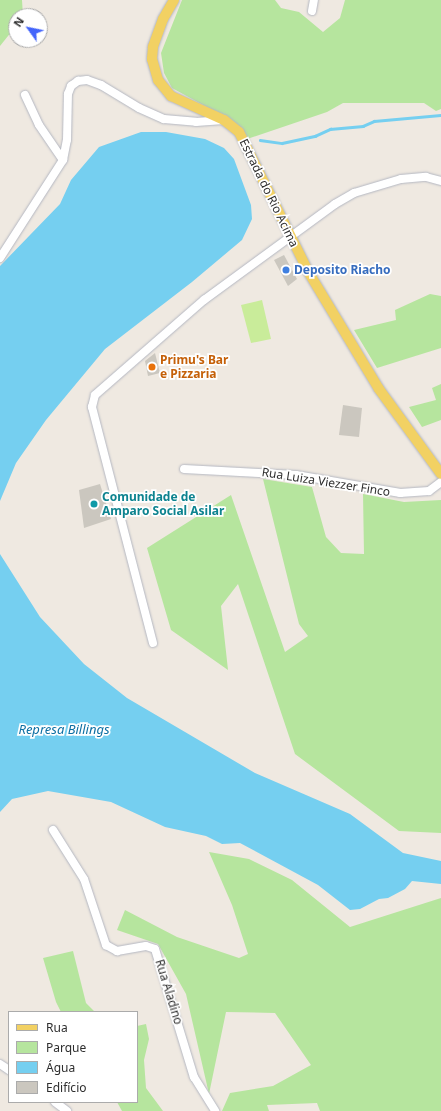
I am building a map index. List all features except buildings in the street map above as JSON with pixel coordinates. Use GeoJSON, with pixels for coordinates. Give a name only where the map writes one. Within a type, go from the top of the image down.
{"type":"FeatureCollection","features":[{"type":"Feature","properties":{"kind":"main road","name":"Estrada do Rio Acima"},"geometry":{"type":"LineString","coordinates":[[174,0],[156,34],[152,47],[154,70],[171,96],[224,120],[238,132],[251,154],[309,273],[379,389],[440,471]]}},
{"type":"Feature","properties":{"kind":"street"},"geometry":{"type":"LineString","coordinates":[[312,11],[314,0]]}},
{"type":"Feature","properties":{"kind":"street"},"geometry":{"type":"LineString","coordinates":[[0,258],[62,160],[67,140],[68,94],[71,86],[78,81],[87,80],[101,85],[139,108],[164,119],[196,122],[224,120]]}},
{"type":"Feature","properties":{"kind":"street"},"geometry":{"type":"LineString","coordinates":[[25,95],[39,125],[62,160]]}},
{"type":"Feature","properties":{"kind":"street"},"geometry":{"type":"LineString","coordinates":[[153,643],[92,407],[92,400],[98,391],[204,300],[335,204],[376,185],[414,176],[426,176],[441,181]]}},
{"type":"Feature","properties":{"kind":"street","name":"Rua Luiza Viezzer Finco"},"geometry":{"type":"LineString","coordinates":[[184,469],[296,475],[400,493],[429,491],[441,482]]}},
{"type":"Feature","properties":{"kind":"street","name":"Rua Aladino"},"geometry":{"type":"LineString","coordinates":[[53,830],[84,879],[106,945],[117,951],[146,946],[155,949],[194,1077],[215,1111]]}},
{"type":"Feature","properties":{"kind":"street"},"geometry":{"type":"LineString","coordinates":[[56,1103],[67,1111]]}},
{"type":"Feature","properties":{"kind":"green space"},"geometry":{"type":"Polygon","coordinates":[[[0,0],[22,0],[22,8],[8,8],[8,36],[0,46],[0,0]]]}},
{"type":"Feature","properties":{"kind":"green space"},"geometry":{"type":"Polygon","coordinates":[[[182,0],[275,0],[281,8],[299,12],[323,32],[340,18],[345,0],[441,0],[441,109],[436,111],[424,103],[343,103],[327,112],[247,139],[225,117],[172,88],[164,73],[161,53],[182,0]]]}},
{"type":"Feature","properties":{"kind":"green space"},"geometry":{"type":"Polygon","coordinates":[[[430,294],[441,296],[441,348],[377,368],[354,330],[396,320],[395,310],[430,294]]]}},
{"type":"Feature","properties":{"kind":"green space"},"geometry":{"type":"Polygon","coordinates":[[[262,300],[271,339],[251,343],[241,305],[262,300]]]}},
{"type":"Feature","properties":{"kind":"green space"},"geometry":{"type":"Polygon","coordinates":[[[441,384],[441,420],[422,427],[409,407],[436,400],[432,388],[441,384]]]}},
{"type":"Feature","properties":{"kind":"green space"},"geometry":{"type":"Polygon","coordinates":[[[263,479],[312,487],[326,537],[341,553],[364,554],[363,494],[404,502],[441,500],[441,833],[399,831],[295,754],[238,584],[221,606],[228,670],[171,630],[147,548],[231,495],[285,652],[308,636],[299,624],[263,479]]]}},
{"type":"Feature","properties":{"kind":"green space"},"geometry":{"type":"Polygon","coordinates":[[[209,852],[249,859],[292,880],[350,927],[441,898],[441,1111],[320,1111],[317,1103],[267,1105],[269,1111],[222,1111],[230,1093],[273,1086],[311,1065],[275,1013],[226,1012],[209,1094],[186,994],[158,944],[117,930],[125,910],[177,937],[239,958],[248,954],[232,905],[209,852]]]}},
{"type":"Feature","properties":{"kind":"green space"},"geometry":{"type":"Polygon","coordinates":[[[73,951],[86,1003],[94,1011],[60,1011],[56,1002],[43,958],[73,951]]]}},
{"type":"Feature","properties":{"kind":"green space"},"geometry":{"type":"Polygon","coordinates":[[[146,1024],[149,1039],[144,1060],[146,1088],[163,1111],[122,1111],[118,1103],[138,1103],[138,1026],[146,1024]]]}},
{"type":"Feature","properties":{"kind":"water"},"geometry":{"type":"Polygon","coordinates":[[[141,132],[166,132],[205,139],[224,148],[234,159],[251,205],[252,219],[242,240],[192,282],[105,349],[46,420],[16,463],[0,501],[0,266],[60,204],[71,180],[99,147],[141,132]]]}},
{"type":"Feature","properties":{"kind":"water","name":"Represa Billings"},"geometry":{"type":"Polygon","coordinates":[[[0,554],[40,617],[84,664],[127,698],[255,773],[350,814],[403,853],[441,861],[441,884],[412,881],[405,889],[388,898],[379,899],[360,909],[350,910],[318,885],[240,843],[222,844],[206,836],[165,827],[111,802],[48,791],[12,799],[0,812],[0,554]]]}},
{"type":"Feature","properties":{"kind":"waterway"},"geometry":{"type":"LineString","coordinates":[[260,140],[282,143],[315,136],[330,129],[363,126],[374,121],[441,115]]}},
{"type":"Feature","properties":{"kind":"place","name":"Deposito Riacho"},"geometry":{"type":"Point","coordinates":[286,270]}},
{"type":"Feature","properties":{"kind":"place","name":"Primu's Bar e Pizzaria"},"geometry":{"type":"Point","coordinates":[152,367]}},
{"type":"Feature","properties":{"kind":"place","name":"Comunidade de Amparo Social Asilar"},"geometry":{"type":"Point","coordinates":[94,504]}}]}
